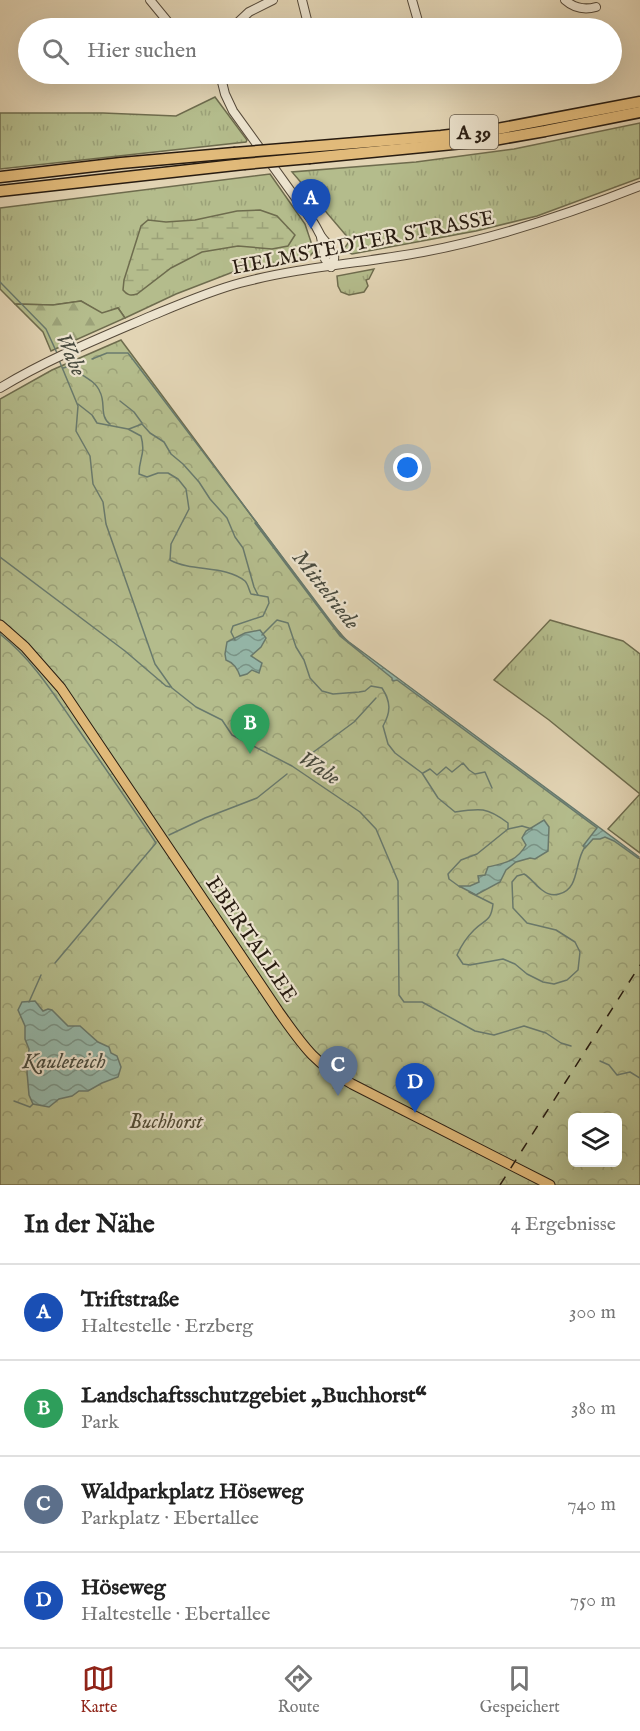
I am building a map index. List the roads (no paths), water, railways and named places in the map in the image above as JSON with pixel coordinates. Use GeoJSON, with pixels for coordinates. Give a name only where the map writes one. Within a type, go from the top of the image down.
{"type":"FeatureCollection","features":[{"type":"Feature","properties":{"kind":"highway","name":"A 39"},"geometry":{"type":"LineString","coordinates":[[0,191],[244,164],[308,152],[492,130],[544,122],[640,102]]}},
{"type":"Feature","properties":{"kind":"highway","name":"A 39"},"geometry":{"type":"LineString","coordinates":[[0,177],[234,153],[308,152],[494,140],[640,112]]}},
{"type":"Feature","properties":{"kind":"main road","name":"EBERTALLEE"},"geometry":{"type":"LineString","coordinates":[[0,625],[26,647],[61,688],[279,1012],[315,1059],[352,1084],[550,1185]]}},
{"type":"Feature","properties":{"kind":"street"},"geometry":{"type":"LineString","coordinates":[[150,0],[165,18]]}},
{"type":"Feature","properties":{"kind":"street"},"geometry":{"type":"LineString","coordinates":[[243,18],[249,12],[273,0]]}},
{"type":"Feature","properties":{"kind":"street"},"geometry":{"type":"LineString","coordinates":[[302,0],[306,18]]}},
{"type":"Feature","properties":{"kind":"street"},"geometry":{"type":"LineString","coordinates":[[412,0],[417,18]]}},
{"type":"Feature","properties":{"kind":"street"},"geometry":{"type":"LineString","coordinates":[[565,0],[576,7],[587,9],[596,7]]}},
{"type":"Feature","properties":{"kind":"street"},"geometry":{"type":"LineString","coordinates":[[222,84],[233,111],[313,222],[321,236],[325,259],[331,267]]}},
{"type":"Feature","properties":{"kind":"street","name":"HELMSTEDTER STRASSE"},"geometry":{"type":"LineString","coordinates":[[0,388],[44,363],[92,341],[190,300],[239,283],[281,274],[424,252],[488,238],[545,221],[640,186]]}},
{"type":"Feature","properties":{"kind":"water"},"geometry":{"type":"Polygon","coordinates":[[[256,522],[341,635],[349,642],[639,857],[605,837],[593,839],[585,848],[583,846],[597,828],[397,680],[393,681],[340,636],[256,522]]]}},
{"type":"Feature","properties":{"kind":"water"},"geometry":{"type":"Polygon","coordinates":[[[260,630],[266,638],[261,647],[251,656],[262,663],[259,673],[252,670],[240,676],[235,666],[226,660],[227,642],[245,633],[260,630]]]}},
{"type":"Feature","properties":{"kind":"water"},"geometry":{"type":"Polygon","coordinates":[[[544,820],[549,827],[548,851],[535,859],[516,862],[506,870],[500,882],[476,895],[459,886],[470,886],[479,882],[478,876],[485,875],[488,867],[519,855],[526,845],[522,838],[526,831],[544,820]]]}},
{"type":"Feature","properties":{"kind":"water","name":"Kauleteich"},"geometry":{"type":"Polygon","coordinates":[[[35,1001],[43,1011],[52,1010],[68,1026],[80,1026],[98,1042],[109,1047],[111,1053],[117,1056],[121,1067],[118,1077],[88,1091],[79,1091],[72,1096],[59,1099],[49,1107],[33,1104],[29,1095],[27,1072],[29,1049],[25,1039],[25,1026],[18,1010],[22,1002],[35,1001]]]}},
{"type":"Feature","properties":{"kind":"waterway","name":"Wabe"},"geometry":{"type":"LineString","coordinates":[[0,282],[46,329],[57,353]]}},
{"type":"Feature","properties":{"kind":"waterway","name":"Mittelriede"},"geometry":{"type":"LineString","coordinates":[[92,359],[107,353],[128,353],[257,523]]}},
{"type":"Feature","properties":{"kind":"waterway","name":"Wabe"},"geometry":{"type":"LineString","coordinates":[[59,360],[78,406],[76,431],[90,456],[93,484],[103,502],[106,524],[155,664],[172,688],[196,707],[222,720],[232,735],[292,766],[360,812],[376,829],[398,881],[399,995],[404,1002],[422,1002],[475,1031],[494,1035],[524,1026],[546,1033],[561,1043],[571,1046]]}},
{"type":"Feature","properties":{"kind":"waterway","name":"Mittelriede"},"geometry":{"type":"LineString","coordinates":[[63,368],[78,364]]}},
{"type":"Feature","properties":{"kind":"waterway"},"geometry":{"type":"LineString","coordinates":[[69,366],[91,380],[98,388],[102,396],[105,417],[110,424]]}},
{"type":"Feature","properties":{"kind":"waterway"},"geometry":{"type":"LineString","coordinates":[[120,401],[134,412],[142,423]]}},
{"type":"Feature","properties":{"kind":"waterway"},"geometry":{"type":"LineString","coordinates":[[78,404],[92,415],[97,423],[128,429],[141,436],[143,452],[139,474],[147,477],[158,473],[168,473],[178,479],[186,489],[189,509],[171,544],[170,560],[179,564],[219,570],[237,576],[246,582],[251,594],[268,597],[269,603],[263,616],[233,626],[231,632],[235,640]]}},
{"type":"Feature","properties":{"kind":"waterway"},"geometry":{"type":"LineString","coordinates":[[129,429],[142,424],[150,433],[164,442],[171,454],[199,482],[227,518],[235,537],[243,548],[258,595]]}},
{"type":"Feature","properties":{"kind":"waterway"},"geometry":{"type":"LineString","coordinates":[[0,557],[170,687]]}},
{"type":"Feature","properties":{"kind":"waterway"},"geometry":{"type":"LineString","coordinates":[[262,635],[277,620],[288,623],[310,678],[322,691],[333,694],[365,691],[371,686],[382,688],[389,707],[383,726],[388,744],[395,753],[422,773],[438,798],[455,812],[489,811],[508,823],[508,829]]}},
{"type":"Feature","properties":{"kind":"waterway","name":"Mittelriede"},"geometry":{"type":"LineString","coordinates":[[337,630],[344,638]]}},
{"type":"Feature","properties":{"kind":"waterway"},"geometry":{"type":"LineString","coordinates":[[0,634],[22,654],[59,701],[156,843],[55,963]]}},
{"type":"Feature","properties":{"kind":"waterway"},"geometry":{"type":"LineString","coordinates":[[300,762],[354,722],[376,698]]}},
{"type":"Feature","properties":{"kind":"waterway"},"geometry":{"type":"LineString","coordinates":[[423,773],[430,769],[437,775],[446,767],[452,772],[463,763],[475,774],[485,772],[492,788]]}},
{"type":"Feature","properties":{"kind":"waterway"},"geometry":{"type":"LineString","coordinates":[[169,835],[257,798],[287,774]]}},
{"type":"Feature","properties":{"kind":"waterway"},"geometry":{"type":"LineString","coordinates":[[460,887],[449,879],[448,874],[461,860],[477,854],[508,829],[522,826],[532,829]]}},
{"type":"Feature","properties":{"kind":"waterway"},"geometry":{"type":"LineString","coordinates":[[469,892],[493,904],[489,917],[471,933],[457,955],[463,964],[470,965],[503,959],[543,982],[554,984],[567,980],[578,970],[580,952],[575,942],[556,930],[527,923],[513,908],[512,882],[517,876],[524,874],[548,894],[557,895],[566,891],[574,881],[585,847]]}},
{"type":"Feature","properties":{"kind":"waterway"},"geometry":{"type":"LineString","coordinates":[[29,1002],[41,975]]}},
{"type":"Feature","properties":{"kind":"waterway","name":"Wabe"},"geometry":{"type":"LineString","coordinates":[[600,1061],[609,1065],[617,1075],[630,1072],[640,1078]]}},
{"type":"Feature","properties":{"kind":"waterway"},"geometry":{"type":"LineString","coordinates":[[14,1101],[30,1107],[33,1104]]}},
{"type":"Feature","properties":{"kind":"railway"},"geometry":{"type":"LineString","coordinates":[[500,1185],[640,965]]}},
{"type":"Feature","properties":{"kind":"place","name":"Triftstraße"},"geometry":{"type":"Point","coordinates":[311,229]}},
{"type":"Feature","properties":{"kind":"place","name":"Landschaftsschutzgebiet „Buchhorst“"},"geometry":{"type":"Point","coordinates":[250,754]}},
{"type":"Feature","properties":{"kind":"place","name":"Waldparkplatz Höseweg"},"geometry":{"type":"Point","coordinates":[338,1096]}},
{"type":"Feature","properties":{"kind":"place","name":"Höseweg"},"geometry":{"type":"Point","coordinates":[415,1113]}},
{"type":"Feature","properties":{"kind":"park label","name":"Buchhorst"},"geometry":{"type":"Point","coordinates":[166,1121]}}]}
